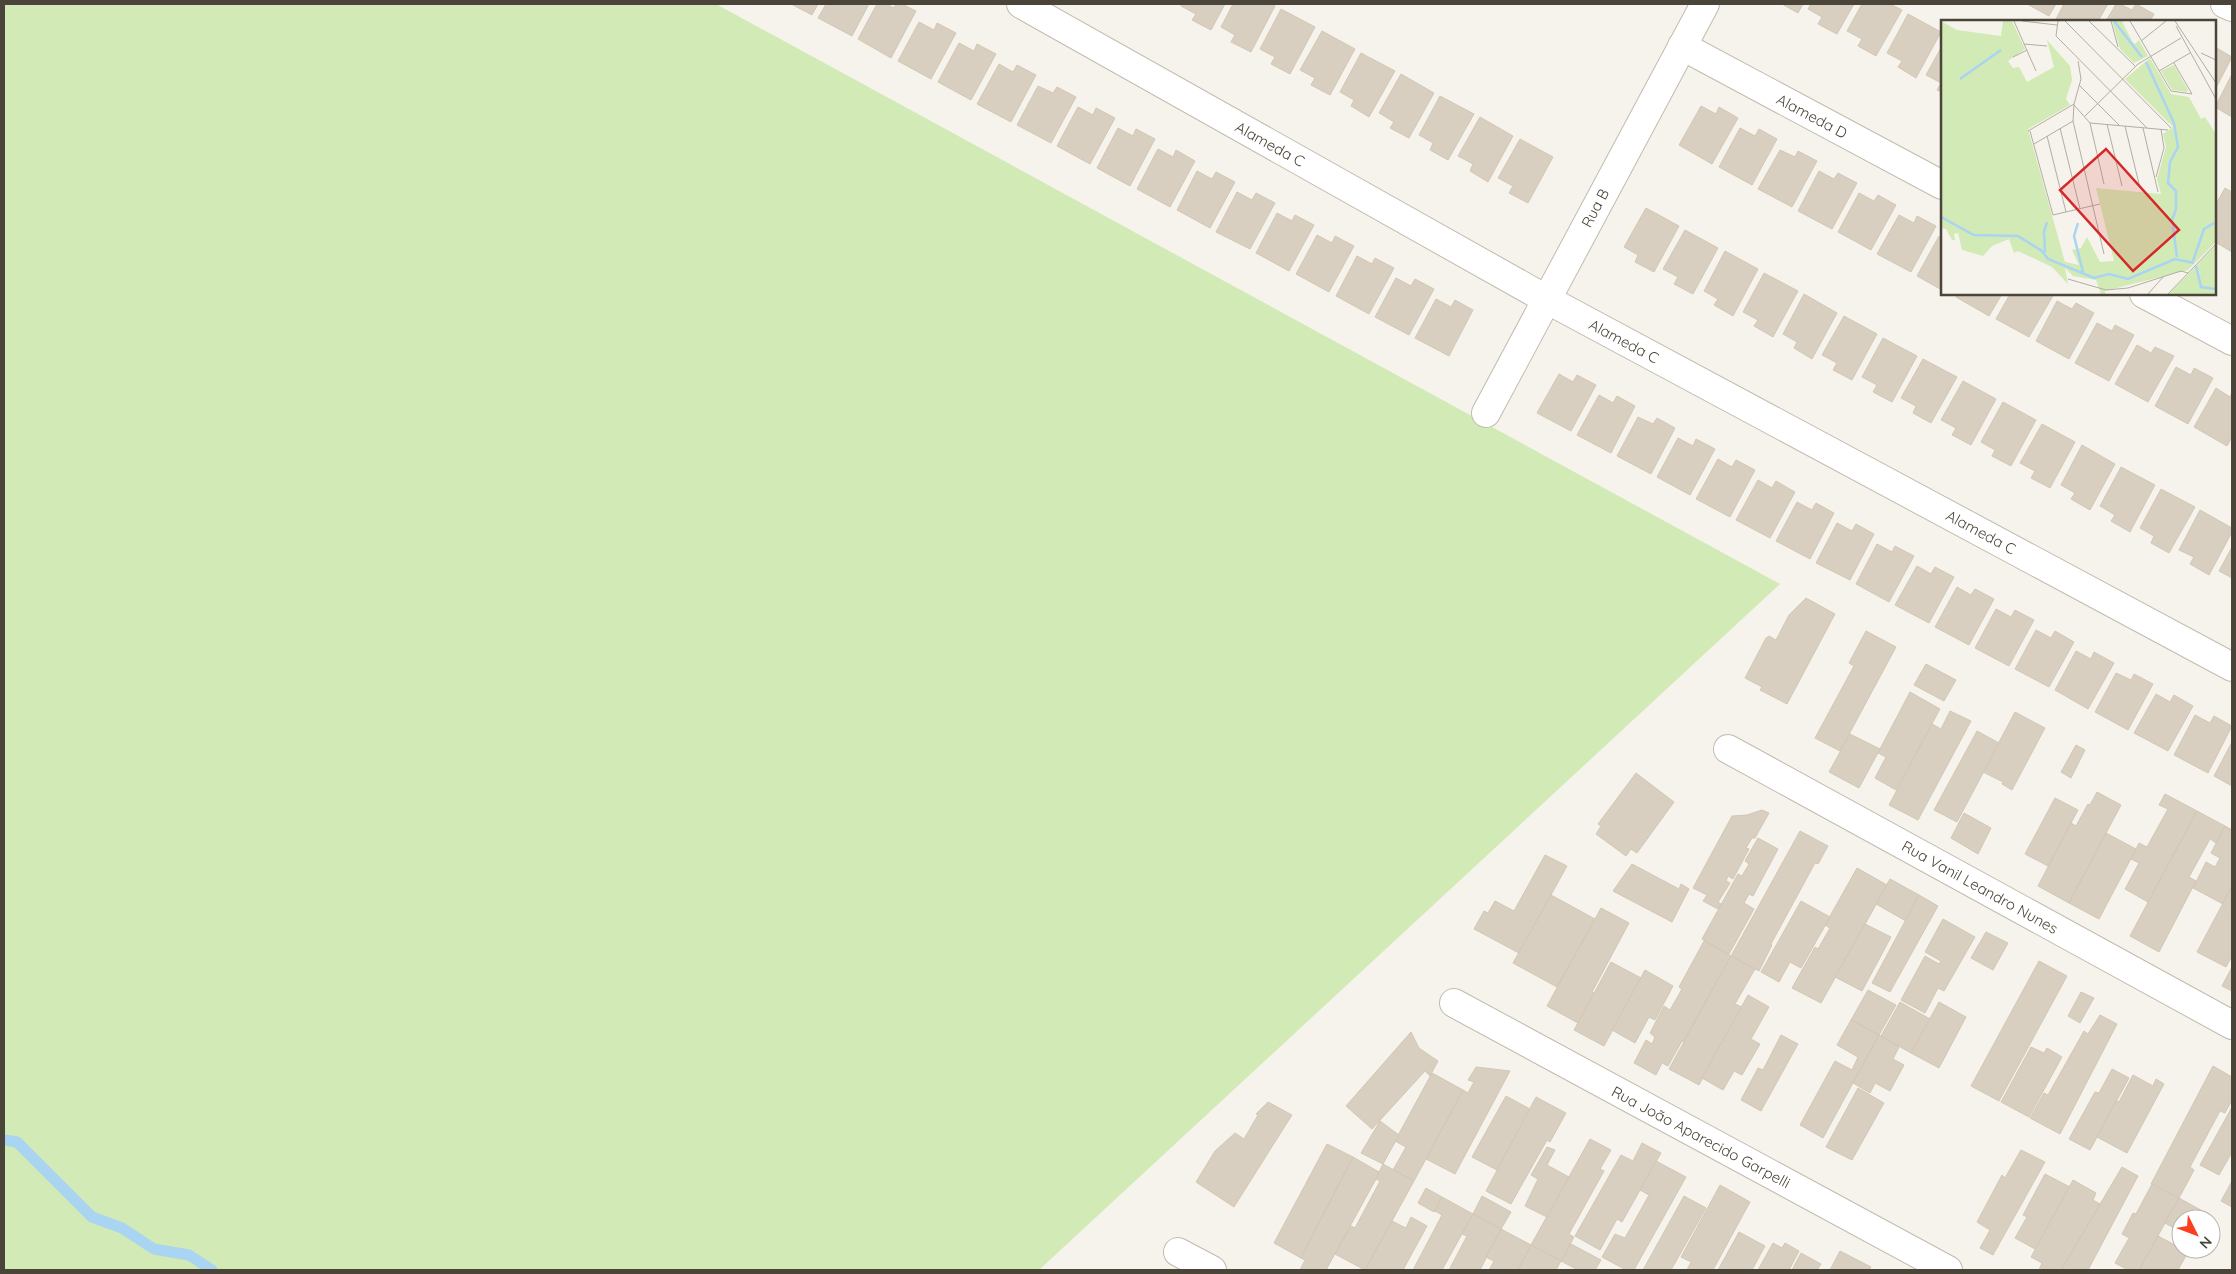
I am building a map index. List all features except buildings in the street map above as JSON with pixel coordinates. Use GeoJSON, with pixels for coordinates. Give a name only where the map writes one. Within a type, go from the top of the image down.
{"type":"FeatureCollection","features":[{"type":"Feature","properties":{"kind":"street","name":"Alameda C"},"geometry":{"type":"LineString","coordinates":[[1021,4],[1546,300],[2232,667]]}},
{"type":"Feature","properties":{"kind":"street","name":"Rua B"},"geometry":{"type":"LineString","coordinates":[[1486,413],[1704,4]]}},
{"type":"Feature","properties":{"kind":"street"},"geometry":{"type":"LineString","coordinates":[[2225,4],[2232,7]]}},
{"type":"Feature","properties":{"kind":"street","name":"Alameda D"},"geometry":{"type":"LineString","coordinates":[[1682,46],[1941,184]]}},
{"type":"Feature","properties":{"kind":"street"},"geometry":{"type":"LineString","coordinates":[[2146,295],[2232,341]]}},
{"type":"Feature","properties":{"kind":"street","name":"Rua Vanil Leandro Nunes"},"geometry":{"type":"LineString","coordinates":[[1728,749],[2232,1025]]}},
{"type":"Feature","properties":{"kind":"street","name":"Rua João Aparecido Garpelli"},"geometry":{"type":"LineString","coordinates":[[1454,1003],[1948,1270]]}},
{"type":"Feature","properties":{"kind":"street"},"geometry":{"type":"LineString","coordinates":[[1178,1252],[1212,1270]]}},
{"type":"Feature","properties":{"kind":"green space"},"geometry":{"type":"Polygon","coordinates":[[[4,4],[716,4],[1780,584],[1039,1270],[4,1270],[4,4]]]}},
{"type":"Feature","properties":{"kind":"waterway"},"geometry":{"type":"LineString","coordinates":[[4,1140],[17,1142],[92,1217],[122,1228],[154,1249],[189,1255],[212,1270]]}}]}
